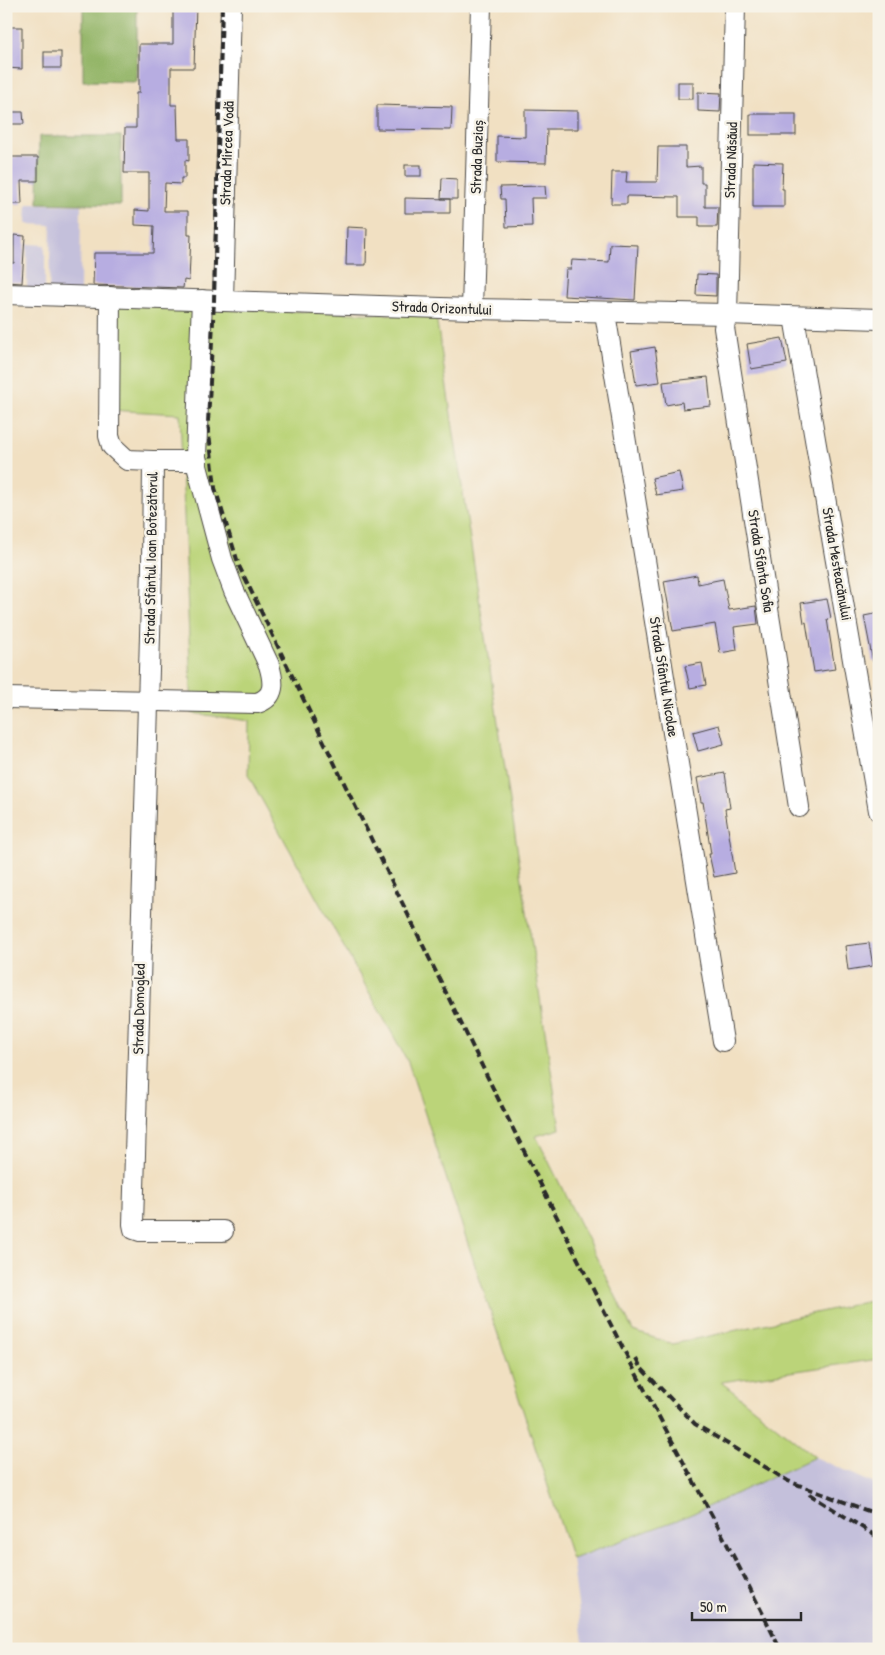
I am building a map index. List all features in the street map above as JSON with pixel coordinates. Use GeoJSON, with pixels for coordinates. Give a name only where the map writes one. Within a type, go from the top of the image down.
{"type":"FeatureCollection","features":[{"type":"Feature","properties":{"kind":"street","name":"Strada Mircea Vodă"},"geometry":{"type":"LineString","coordinates":[[223,300],[231,6]]}},
{"type":"Feature","properties":{"kind":"street","name":"Strada Buziaș"},"geometry":{"type":"LineString","coordinates":[[472,309],[481,6]]}},
{"type":"Feature","properties":{"kind":"street","name":"Strada Năsăud"},"geometry":{"type":"LineString","coordinates":[[727,314],[735,6]]}},
{"type":"Feature","properties":{"kind":"street","name":"Strada Orizontului"},"geometry":{"type":"LineString","coordinates":[[6,294],[605,313],[727,314],[879,319]]}},
{"type":"Feature","properties":{"kind":"street","name":"Strada Sfântul Ioan Botezătorul"},"geometry":{"type":"LineString","coordinates":[[110,297],[109,436],[112,446],[127,460],[153,461],[148,701]]}},
{"type":"Feature","properties":{"kind":"street"},"geometry":{"type":"LineString","coordinates":[[6,698],[257,703],[264,700],[271,693],[273,685],[270,666],[234,591],[222,559],[201,483],[197,461],[202,300]]}},
{"type":"Feature","properties":{"kind":"street","name":"Strada Sfântul Nicolae"},"geometry":{"type":"LineString","coordinates":[[605,313],[724,1041]]}},
{"type":"Feature","properties":{"kind":"street","name":"Strada Sfânta Sofia"},"geometry":{"type":"LineString","coordinates":[[727,314],[724,328],[799,807]]}},
{"type":"Feature","properties":{"kind":"street","name":"Strada Mesteacănului"},"geometry":{"type":"LineString","coordinates":[[794,317],[879,812]]}},
{"type":"Feature","properties":{"kind":"street"},"geometry":{"type":"LineString","coordinates":[[153,461],[197,461]]}},
{"type":"Feature","properties":{"kind":"street","name":"Strada Domogled"},"geometry":{"type":"LineString","coordinates":[[148,701],[133,1224],[134,1229],[140,1231],[222,1231]]}},
{"type":"Feature","properties":{"kind":"shaded area"},"geometry":{"type":"Polygon","coordinates":[[[27,204],[81,205],[80,293],[49,293],[51,225],[26,224],[27,204]]]}},
{"type":"Feature","properties":{"kind":"shaded area"},"geometry":{"type":"Polygon","coordinates":[[[27,244],[45,245],[45,292],[27,291],[27,244]]]}},
{"type":"Feature","properties":{"kind":"shaded area"},"geometry":{"type":"Polygon","coordinates":[[[815,1457],[879,1486],[879,1649],[584,1649],[572,1559],[685,1517],[815,1457]]]}},
{"type":"Feature","properties":{"kind":"green space"},"geometry":{"type":"Polygon","coordinates":[[[83,6],[137,6],[137,82],[83,81],[83,6]]]}},
{"type":"Feature","properties":{"kind":"green space"},"geometry":{"type":"Polygon","coordinates":[[[39,136],[121,136],[121,205],[38,203],[39,136]]]}},
{"type":"Feature","properties":{"kind":"green space"},"geometry":{"type":"Polygon","coordinates":[[[112,305],[436,316],[560,1129],[536,1136],[633,1331],[673,1344],[879,1299],[879,1359],[721,1382],[815,1457],[685,1517],[572,1559],[408,1062],[248,775],[249,721],[192,713],[180,414],[109,410],[112,305]]]}},
{"type":"Feature","properties":{"kind":"building"},"geometry":{"type":"Polygon","coordinates":[[[173,6],[196,6],[194,68],[171,68],[171,105],[177,105],[178,139],[189,139],[189,161],[185,160],[185,178],[181,178],[181,184],[165,183],[164,211],[188,211],[188,235],[191,235],[189,281],[184,280],[183,288],[93,285],[94,253],[153,253],[154,226],[135,225],[135,210],[149,211],[149,173],[124,173],[125,128],[136,128],[136,93],[139,93],[139,44],[173,44],[173,6]]]}},
{"type":"Feature","properties":{"kind":"building"},"geometry":{"type":"Polygon","coordinates":[[[6,27],[22,27],[22,69],[6,68],[6,27]]]}},
{"type":"Feature","properties":{"kind":"building"},"geometry":{"type":"Polygon","coordinates":[[[44,52],[61,52],[61,68],[44,68],[44,52]]]}},
{"type":"Feature","properties":{"kind":"building"},"geometry":{"type":"Polygon","coordinates":[[[678,82],[693,82],[693,99],[678,99],[678,82]]]}},
{"type":"Feature","properties":{"kind":"building"},"geometry":{"type":"Polygon","coordinates":[[[698,92],[721,93],[720,112],[698,111],[698,92]]]}},
{"type":"Feature","properties":{"kind":"building"},"geometry":{"type":"Polygon","coordinates":[[[377,105],[452,107],[451,130],[377,129],[377,105]]]}},
{"type":"Feature","properties":{"kind":"building"},"geometry":{"type":"Polygon","coordinates":[[[525,110],[578,111],[578,129],[547,129],[546,163],[497,162],[497,136],[525,137],[525,110]]]}},
{"type":"Feature","properties":{"kind":"building"},"geometry":{"type":"Polygon","coordinates":[[[6,112],[23,112],[24,124],[6,124],[6,112]]]}},
{"type":"Feature","properties":{"kind":"building"},"geometry":{"type":"Polygon","coordinates":[[[750,114],[796,114],[796,135],[750,135],[750,114]]]}},
{"type":"Feature","properties":{"kind":"building"},"geometry":{"type":"Polygon","coordinates":[[[658,147],[686,147],[686,167],[701,166],[701,183],[705,183],[705,207],[718,207],[717,227],[699,227],[699,217],[679,217],[679,197],[627,196],[627,204],[611,204],[612,172],[627,172],[626,182],[657,182],[658,147]]]}},
{"type":"Feature","properties":{"kind":"building"},"geometry":{"type":"Polygon","coordinates":[[[6,157],[38,157],[38,181],[21,181],[22,204],[6,204],[6,157]]]}},
{"type":"Feature","properties":{"kind":"building"},"geometry":{"type":"Polygon","coordinates":[[[753,162],[783,163],[782,189],[784,189],[784,207],[753,207],[753,162]]]}},
{"type":"Feature","properties":{"kind":"building"},"geometry":{"type":"Polygon","coordinates":[[[405,165],[421,165],[421,176],[405,176],[405,165]]]}},
{"type":"Feature","properties":{"kind":"building"},"geometry":{"type":"Polygon","coordinates":[[[442,178],[457,179],[457,199],[441,199],[442,178]]]}},
{"type":"Feature","properties":{"kind":"building"},"geometry":{"type":"Polygon","coordinates":[[[545,186],[546,198],[531,198],[532,226],[506,227],[505,199],[501,199],[500,187],[545,186]]]}},
{"type":"Feature","properties":{"kind":"building"},"geometry":{"type":"Polygon","coordinates":[[[405,198],[450,199],[450,213],[405,213],[405,198]]]}},
{"type":"Feature","properties":{"kind":"building"},"geometry":{"type":"Polygon","coordinates":[[[347,227],[367,228],[366,265],[346,265],[347,227]]]}},
{"type":"Feature","properties":{"kind":"building"},"geometry":{"type":"Polygon","coordinates":[[[14,235],[25,236],[22,283],[6,282],[6,263],[14,263],[14,235]]]}},
{"type":"Feature","properties":{"kind":"building"},"geometry":{"type":"Polygon","coordinates":[[[610,244],[638,245],[635,300],[564,296],[566,269],[571,269],[572,260],[609,262],[610,244]]]}},
{"type":"Feature","properties":{"kind":"building"},"geometry":{"type":"Polygon","coordinates":[[[697,274],[716,275],[716,296],[696,295],[697,274]]]}},
{"type":"Feature","properties":{"kind":"building"},"geometry":{"type":"Polygon","coordinates":[[[782,338],[787,363],[751,369],[747,344],[782,338]]]}},
{"type":"Feature","properties":{"kind":"building"},"geometry":{"type":"Polygon","coordinates":[[[655,347],[660,382],[636,385],[631,351],[655,347]]]}},
{"type":"Feature","properties":{"kind":"building"},"geometry":{"type":"Polygon","coordinates":[[[708,377],[711,406],[683,409],[682,402],[666,405],[663,382],[708,377]]]}},
{"type":"Feature","properties":{"kind":"building"},"geometry":{"type":"Polygon","coordinates":[[[679,472],[683,491],[656,495],[652,478],[679,472]]]}},
{"type":"Feature","properties":{"kind":"building"},"geometry":{"type":"Polygon","coordinates":[[[697,575],[698,584],[723,579],[729,610],[756,606],[758,624],[734,627],[737,650],[720,653],[715,624],[673,631],[664,581],[697,575]]]}},
{"type":"Feature","properties":{"kind":"building"},"geometry":{"type":"Polygon","coordinates":[[[827,599],[831,618],[827,619],[835,669],[814,672],[801,603],[827,599]]]}},
{"type":"Feature","properties":{"kind":"building"},"geometry":{"type":"Polygon","coordinates":[[[879,613],[879,661],[873,662],[864,616],[879,613]]]}},
{"type":"Feature","properties":{"kind":"building"},"geometry":{"type":"Polygon","coordinates":[[[702,663],[706,685],[690,688],[685,666],[702,663]]]}},
{"type":"Feature","properties":{"kind":"building"},"geometry":{"type":"Polygon","coordinates":[[[719,725],[724,744],[698,751],[693,732],[719,725]]]}},
{"type":"Feature","properties":{"kind":"building"},"geometry":{"type":"Polygon","coordinates":[[[725,773],[730,808],[725,809],[735,873],[714,877],[709,854],[711,854],[703,802],[701,802],[697,778],[725,773]]]}},
{"type":"Feature","properties":{"kind":"building"},"geometry":{"type":"Polygon","coordinates":[[[869,943],[873,966],[848,970],[845,946],[869,943]]]}},
{"type":"Feature","properties":{"kind":"railway"},"geometry":{"type":"LineString","coordinates":[[222,6],[214,300],[208,423],[215,488],[239,566],[419,938],[557,1217],[780,1649]]}},
{"type":"Feature","properties":{"kind":"railway"},"geometry":{"type":"LineString","coordinates":[[636,1359],[640,1367],[695,1424],[788,1481],[879,1515]]}},
{"type":"Feature","properties":{"kind":"railway"},"geometry":{"type":"LineString","coordinates":[[809,1494],[879,1538]]}}]}
